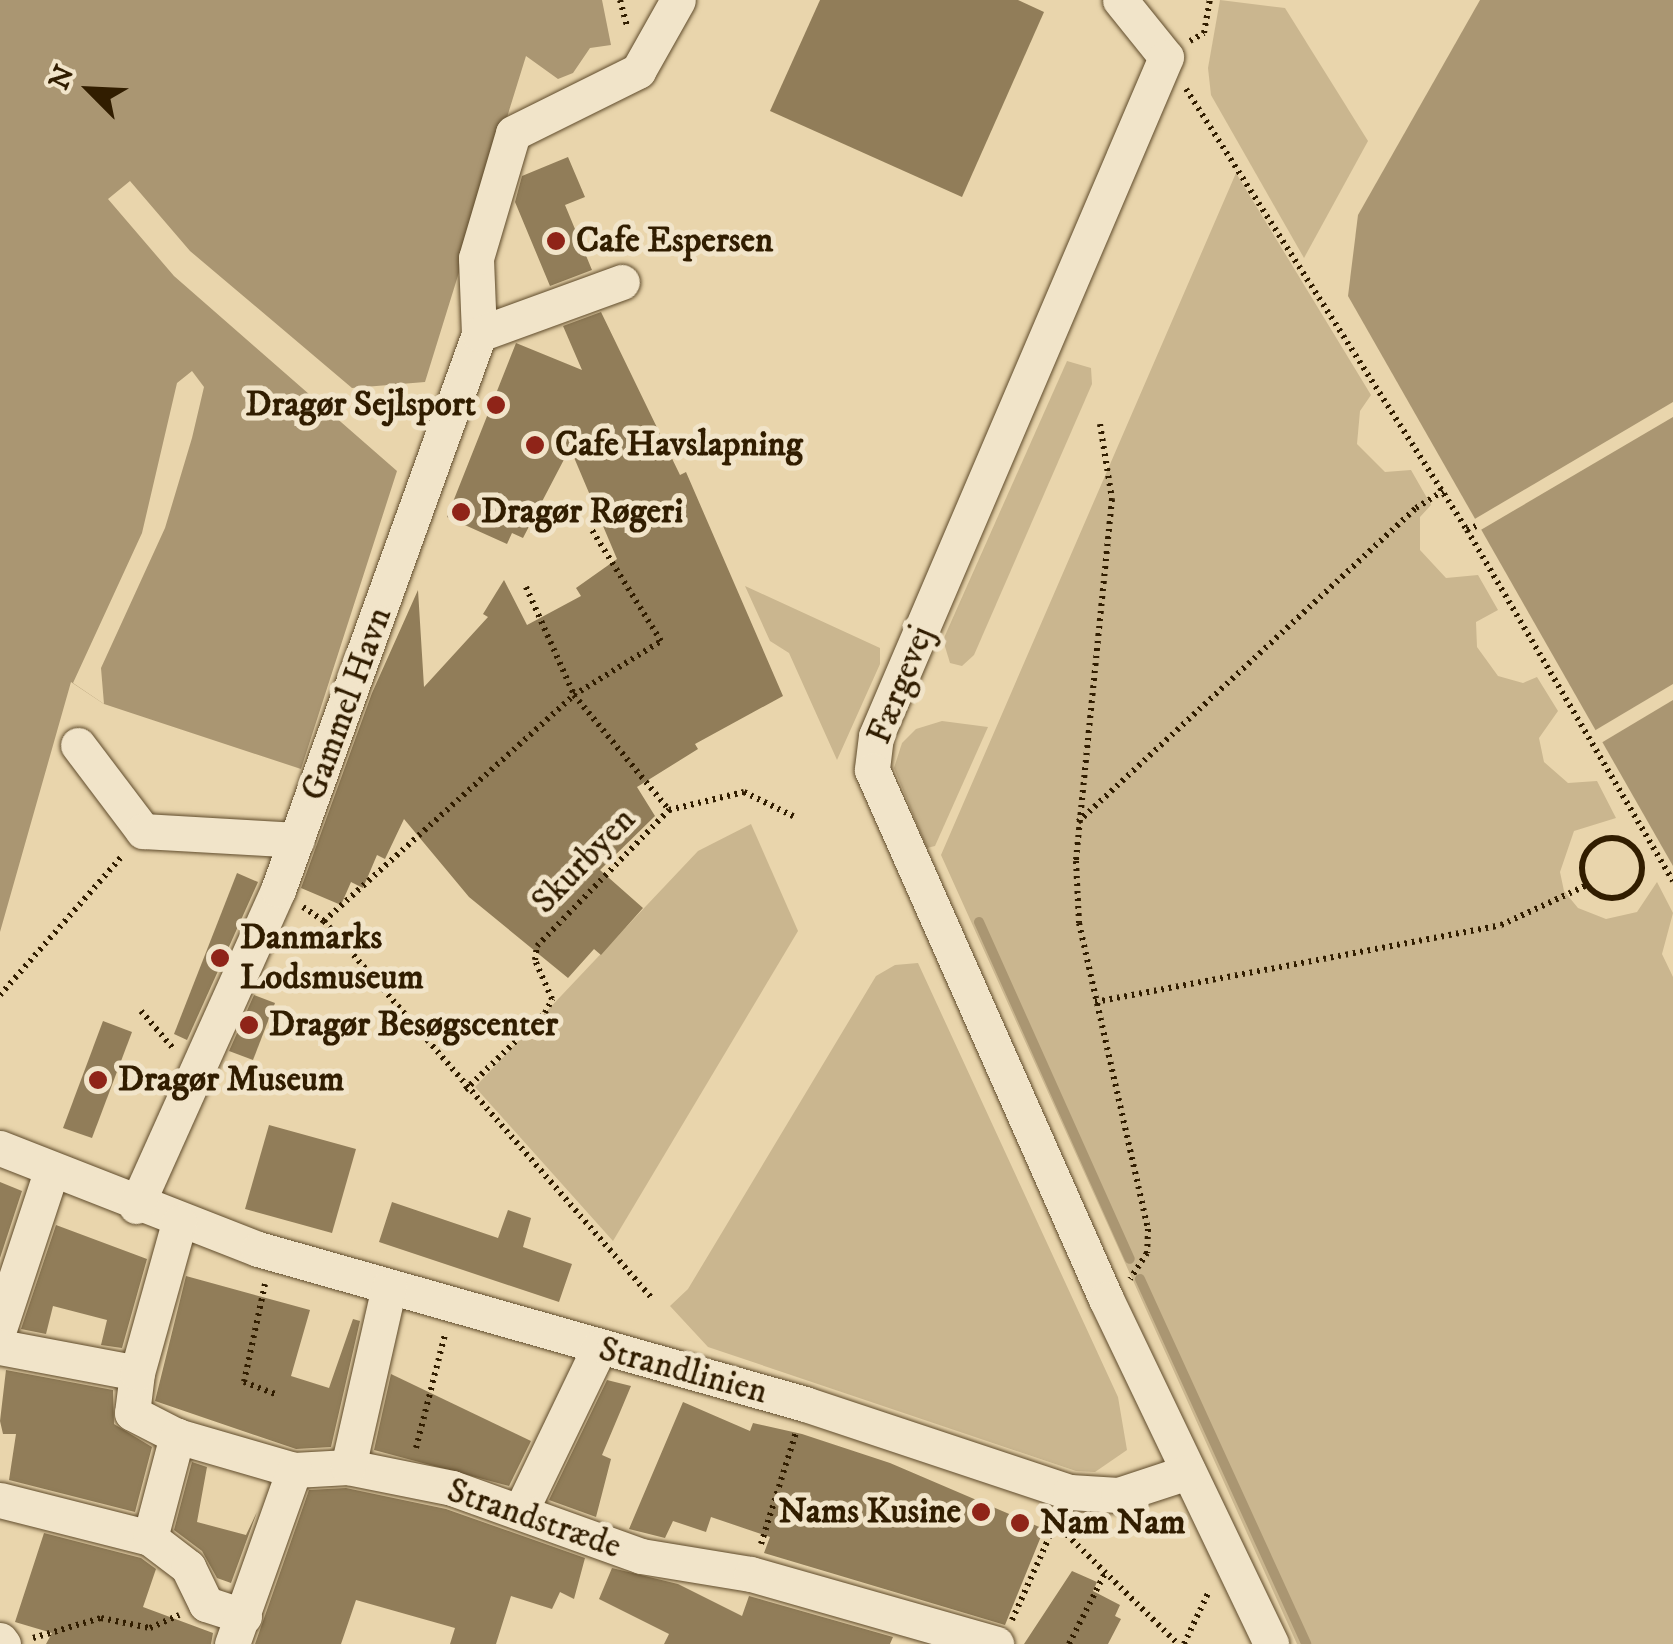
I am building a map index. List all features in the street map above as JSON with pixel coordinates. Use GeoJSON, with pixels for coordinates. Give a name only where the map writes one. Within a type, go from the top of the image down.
{"type":"FeatureCollection","features":[{"type":"Feature","properties":{"kind":"street"},"geometry":{"type":"LineString","coordinates":[[622,282],[480,334],[476,258],[514,133],[638,70],[678,0]]}},
{"type":"Feature","properties":{"kind":"street"},"geometry":{"type":"LineString","coordinates":[[1120,0],[1166,57]]}},
{"type":"Feature","properties":{"kind":"street","name":"Færgevej"},"geometry":{"type":"LineString","coordinates":[[1166,57],[876,736],[871,761],[874,788],[1188,1472]]}},
{"type":"Feature","properties":{"kind":"street","name":"Gammel Havn"},"geometry":{"type":"LineString","coordinates":[[136,1206],[278,890],[480,334]]}},
{"type":"Feature","properties":{"kind":"street"},"geometry":{"type":"LineString","coordinates":[[78,745],[143,832],[297,840]]}},
{"type":"Feature","properties":{"kind":"street","name":"Strandlinien"},"geometry":{"type":"LineString","coordinates":[[0,1148],[179,1223],[272,1254],[805,1404],[1063,1508],[1188,1472]]}},
{"type":"Feature","properties":{"kind":"street"},"geometry":{"type":"LineString","coordinates":[[0,1326],[52,1169]]}},
{"type":"Feature","properties":{"kind":"street"},"geometry":{"type":"LineString","coordinates":[[0,1346],[138,1373],[179,1223]]}},
{"type":"Feature","properties":{"kind":"street"},"geometry":{"type":"LineString","coordinates":[[348,1467],[389,1287]]}},
{"type":"Feature","properties":{"kind":"street"},"geometry":{"type":"LineString","coordinates":[[522,1508],[599,1348]]}},
{"type":"Feature","properties":{"kind":"street","name":"Strandstræde"},"geometry":{"type":"LineString","coordinates":[[138,1373],[132,1413],[178,1436],[294,1470],[348,1467],[408,1478],[522,1508],[551,1527],[641,1556],[751,1574],[949,1636],[1002,1635]]}},
{"type":"Feature","properties":{"kind":"street"},"geometry":{"type":"LineString","coordinates":[[150,1538],[178,1436]]}},
{"type":"Feature","properties":{"kind":"street"},"geometry":{"type":"LineString","coordinates":[[0,1500],[150,1538],[188,1567],[206,1604],[238,1630],[294,1470]]}},
{"type":"Feature","properties":{"kind":"street"},"geometry":{"type":"LineString","coordinates":[[1188,1472],[1225,1558],[1271,1644]]}},
{"type":"Feature","properties":{"kind":"path"},"geometry":{"type":"LineString","coordinates":[[1210,0],[1204,33],[1166,57],[1467,530],[1593,737],[1673,881]]}},
{"type":"Feature","properties":{"kind":"path"},"geometry":{"type":"LineString","coordinates":[[1100,424],[1112,498],[1077,822],[1080,923],[1148,1240],[1139,1268],[1106,1299]]}},
{"type":"Feature","properties":{"kind":"path"},"geometry":{"type":"LineString","coordinates":[[1077,822],[1139,772],[1416,508],[1442,491]]}},
{"type":"Feature","properties":{"kind":"path"},"geometry":{"type":"LineString","coordinates":[[324,921],[574,695],[661,640],[590,526]]}},
{"type":"Feature","properties":{"kind":"path"},"geometry":{"type":"LineString","coordinates":[[1467,530],[1476,526]]}},
{"type":"Feature","properties":{"kind":"path","name":"Skurbyen"},"geometry":{"type":"LineString","coordinates":[[526,587],[574,695],[669,810]]}},
{"type":"Feature","properties":{"kind":"path","name":"Skurbyen"},"geometry":{"type":"LineString","coordinates":[[465,1090],[545,1013],[552,999],[534,960],[537,946],[669,810],[744,792],[792,816]]}},
{"type":"Feature","properties":{"kind":"path"},"geometry":{"type":"LineString","coordinates":[[0,996],[143,832]]}},
{"type":"Feature","properties":{"kind":"path"},"geometry":{"type":"LineString","coordinates":[[1622,840],[1640,856],[1641,878],[1625,896],[1607,898],[1587,885],[1582,861],[1597,842],[1622,840]]}},
{"type":"Feature","properties":{"kind":"path"},"geometry":{"type":"LineString","coordinates":[[1640,856],[1653,848]]}},
{"type":"Feature","properties":{"kind":"path"},"geometry":{"type":"LineString","coordinates":[[1095,1002],[1501,925],[1587,885]]}},
{"type":"Feature","properties":{"kind":"path"},"geometry":{"type":"LineString","coordinates":[[278,890],[324,921],[465,1090],[651,1297]]}},
{"type":"Feature","properties":{"kind":"path"},"geometry":{"type":"LineString","coordinates":[[142,1011],[196,1074]]}},
{"type":"Feature","properties":{"kind":"path"},"geometry":{"type":"LineString","coordinates":[[272,1254],[244,1382],[278,1394]]}},
{"type":"Feature","properties":{"kind":"path"},"geometry":{"type":"LineString","coordinates":[[408,1478],[452,1306]]}},
{"type":"Feature","properties":{"kind":"path"},"geometry":{"type":"LineString","coordinates":[[751,1574],[805,1404]]}},
{"type":"Feature","properties":{"kind":"path"},"geometry":{"type":"LineString","coordinates":[[1063,1508],[1106,1571],[1181,1644],[1225,1558]]}},
{"type":"Feature","properties":{"kind":"path"},"geometry":{"type":"LineString","coordinates":[[1002,1635],[1063,1508]]}},
{"type":"Feature","properties":{"kind":"path"},"geometry":{"type":"LineString","coordinates":[[1069,1644],[1106,1571]]}},
{"type":"Feature","properties":{"kind":"path"},"geometry":{"type":"LineString","coordinates":[[18,1644],[101,1618],[150,1628],[206,1604]]}},
{"type":"Feature","properties":{"kind":"shaded area"},"geometry":{"type":"Polygon","coordinates":[[[0,0],[602,0],[611,45],[590,48],[573,73],[558,79],[526,56],[425,382],[352,388],[190,251],[130,181],[108,199],[174,276],[397,471],[301,769],[104,704],[71,682],[0,932],[0,0]]]}},
{"type":"Feature","properties":{"kind":"shaded area"},"geometry":{"type":"Polygon","coordinates":[[[1220,0],[1285,8],[1368,141],[1304,258],[1211,95],[1208,68],[1220,0]]]}},
{"type":"Feature","properties":{"kind":"shaded area"},"geometry":{"type":"Polygon","coordinates":[[[1480,0],[1673,0],[1673,866],[1348,296],[1358,215],[1480,0]]]}},
{"type":"Feature","properties":{"kind":"shaded area"},"geometry":{"type":"Polygon","coordinates":[[[1236,173],[1371,395],[1360,411],[1357,444],[1385,472],[1411,470],[1431,505],[1420,517],[1420,550],[1446,578],[1478,575],[1498,610],[1476,622],[1477,647],[1498,676],[1523,683],[1537,677],[1558,711],[1539,738],[1544,762],[1568,783],[1597,781],[1616,818],[1574,831],[1560,872],[1564,891],[1578,908],[1606,919],[1637,912],[1657,882],[1673,913],[1662,954],[1673,977],[1673,1644],[1297,1644],[941,855],[1236,173]]]}},
{"type":"Feature","properties":{"kind":"shaded area"},"geometry":{"type":"Polygon","coordinates":[[[1067,361],[1091,368],[1092,384],[974,655],[962,666],[950,663],[943,640],[1067,361]]]}},
{"type":"Feature","properties":{"kind":"shaded area"},"geometry":{"type":"Polygon","coordinates":[[[745,586],[880,648],[880,664],[837,760],[789,653],[770,641],[745,586]]]}},
{"type":"Feature","properties":{"kind":"shaded area"},"geometry":{"type":"Polygon","coordinates":[[[942,721],[988,727],[935,846],[927,848],[894,768],[902,743],[916,729],[942,721]]]}},
{"type":"Feature","properties":{"kind":"shaded area"},"geometry":{"type":"Polygon","coordinates":[[[751,824],[798,931],[613,1241],[475,1087],[698,851],[751,824]]]}},
{"type":"Feature","properties":{"kind":"shaded area"},"geometry":{"type":"Polygon","coordinates":[[[918,963],[1118,1397],[1127,1450],[1095,1472],[1076,1471],[708,1347],[670,1306],[688,1289],[876,976],[895,965],[918,963]]]}},
{"type":"Feature","properties":{"kind":"pier"},"geometry":{"type":"Polygon","coordinates":[[[192,371],[204,387],[192,438],[165,528],[101,668],[104,704],[73,683],[142,533],[177,383],[192,371]]]}},
{"type":"Feature","properties":{"kind":"pier"},"geometry":{"type":"Polygon","coordinates":[[[1673,402],[1673,417],[1479,531],[1473,520],[1673,402]]]}},
{"type":"Feature","properties":{"kind":"pier"},"geometry":{"type":"Polygon","coordinates":[[[1673,684],[1673,700],[1601,743],[1594,731],[1673,684]]]}},
{"type":"Feature","properties":{"kind":"building"},"geometry":{"type":"Polygon","coordinates":[[[820,0],[1018,0],[1044,12],[962,197],[770,111],[820,0]]]}},
{"type":"Feature","properties":{"kind":"building","name":"Cafe Espersen"},"geometry":{"type":"Polygon","coordinates":[[[568,157],[585,197],[565,205],[592,270],[550,286],[515,202],[522,176],[568,157]]]}},
{"type":"Feature","properties":{"kind":"building"},"geometry":{"type":"Polygon","coordinates":[[[601,312],[680,475],[686,472],[783,696],[695,744],[698,749],[637,787],[655,816],[600,870],[643,908],[601,955],[594,949],[568,978],[469,897],[404,819],[385,859],[377,855],[363,888],[351,882],[341,905],[301,888],[372,693],[418,590],[424,687],[488,617],[483,614],[504,580],[527,625],[581,596],[576,588],[617,559],[570,448],[523,538],[512,533],[507,544],[447,517],[516,343],[582,370],[563,326],[601,312]]]}},
{"type":"Feature","properties":{"kind":"building","name":"Danmarks Lodsmuseum"},"geometry":{"type":"Polygon","coordinates":[[[237,873],[258,882],[187,1040],[174,1034],[237,873]]]}},
{"type":"Feature","properties":{"kind":"building"},"geometry":{"type":"Polygon","coordinates":[[[254,995],[275,1003],[253,1060],[229,1051],[254,995]]]}},
{"type":"Feature","properties":{"kind":"building","name":"Dragør Museum"},"geometry":{"type":"Polygon","coordinates":[[[103,1021],[132,1032],[92,1138],[63,1128],[103,1021]]]}},
{"type":"Feature","properties":{"kind":"building"},"geometry":{"type":"Polygon","coordinates":[[[269,1125],[356,1149],[332,1233],[245,1209],[269,1125]]]}},
{"type":"Feature","properties":{"kind":"building"},"geometry":{"type":"Polygon","coordinates":[[[0,1182],[22,1191],[0,1258],[0,1182]]]}},
{"type":"Feature","properties":{"kind":"building"},"geometry":{"type":"Polygon","coordinates":[[[392,1202],[498,1238],[508,1210],[531,1218],[523,1247],[572,1264],[559,1302],[379,1242],[392,1202]]]}},
{"type":"Feature","properties":{"kind":"building"},"geometry":{"type":"Polygon","coordinates":[[[56,1225],[147,1259],[122,1348],[101,1345],[107,1320],[53,1306],[46,1334],[21,1329],[56,1225]]]}},
{"type":"Feature","properties":{"kind":"building"},"geometry":{"type":"Polygon","coordinates":[[[186,1276],[310,1310],[291,1376],[329,1388],[353,1319],[360,1321],[331,1447],[296,1449],[155,1401],[186,1276]]]}},
{"type":"Feature","properties":{"kind":"building"},"geometry":{"type":"Polygon","coordinates":[[[6,1370],[113,1390],[114,1424],[152,1447],[135,1512],[9,1480],[16,1434],[3,1434],[0,1421],[6,1370]]]}},
{"type":"Feature","properties":{"kind":"building"},"geometry":{"type":"Polygon","coordinates":[[[391,1374],[531,1441],[509,1486],[374,1450],[391,1374]]]}},
{"type":"Feature","properties":{"kind":"building"},"geometry":{"type":"Polygon","coordinates":[[[607,1380],[631,1386],[602,1455],[611,1459],[596,1517],[549,1500],[607,1380]]]}},
{"type":"Feature","properties":{"kind":"building"},"geometry":{"type":"Polygon","coordinates":[[[683,1402],[750,1431],[753,1423],[802,1434],[890,1463],[1044,1529],[1005,1625],[764,1553],[770,1537],[711,1517],[706,1532],[673,1521],[665,1538],[629,1529],[683,1402]]]}},
{"type":"Feature","properties":{"kind":"building"},"geometry":{"type":"Polygon","coordinates":[[[192,1462],[207,1467],[197,1522],[246,1535],[257,1512],[231,1583],[217,1578],[202,1551],[174,1530],[192,1462]]]}},
{"type":"Feature","properties":{"kind":"building"},"geometry":{"type":"Polygon","coordinates":[[[346,1488],[446,1509],[585,1558],[574,1599],[560,1592],[552,1609],[511,1596],[496,1644],[450,1644],[455,1628],[356,1600],[341,1644],[255,1644],[309,1490],[346,1488]]]}},
{"type":"Feature","properties":{"kind":"building"},"geometry":{"type":"Polygon","coordinates":[[[44,1533],[141,1558],[156,1569],[143,1607],[213,1633],[211,1644],[46,1644],[52,1633],[15,1622],[44,1533]]]}},
{"type":"Feature","properties":{"kind":"building"},"geometry":{"type":"Polygon","coordinates":[[[612,1568],[678,1584],[742,1616],[749,1596],[893,1637],[890,1644],[664,1644],[669,1634],[599,1599],[612,1568]]]}},
{"type":"Feature","properties":{"kind":"building"},"geometry":{"type":"Polygon","coordinates":[[[1072,1571],[1097,1582],[1093,1591],[1120,1605],[1115,1616],[1121,1619],[1108,1644],[1024,1644],[1072,1571]]]}},
{"type":"Feature","properties":{"kind":"waterway"},"geometry":{"type":"LineString","coordinates":[[979,922],[1130,1259]]}},
{"type":"Feature","properties":{"kind":"waterway"},"geometry":{"type":"LineString","coordinates":[[1140,1279],[1306,1644]]}},
{"type":"Feature","properties":{"kind":"place","name":"Cafe Espersen"},"geometry":{"type":"Point","coordinates":[556,241]}},
{"type":"Feature","properties":{"kind":"place","name":"Dragør Sejlsport"},"geometry":{"type":"Point","coordinates":[496,405]}},
{"type":"Feature","properties":{"kind":"place","name":"Cafe Havslapning"},"geometry":{"type":"Point","coordinates":[535,445]}},
{"type":"Feature","properties":{"kind":"place","name":"Dragør Røgeri"},"geometry":{"type":"Point","coordinates":[461,512]}},
{"type":"Feature","properties":{"kind":"place","name":"Danmarks Lodsmuseum"},"geometry":{"type":"Point","coordinates":[220,958]}},
{"type":"Feature","properties":{"kind":"place","name":"Dragør Besøgscenter"},"geometry":{"type":"Point","coordinates":[249,1025]}},
{"type":"Feature","properties":{"kind":"place","name":"Dragør Museum"},"geometry":{"type":"Point","coordinates":[98,1080]}},
{"type":"Feature","properties":{"kind":"place","name":"Nams Kusine"},"geometry":{"type":"Point","coordinates":[981,1512]}},
{"type":"Feature","properties":{"kind":"place","name":"Nam Nam"},"geometry":{"type":"Point","coordinates":[1020,1523]}}]}
